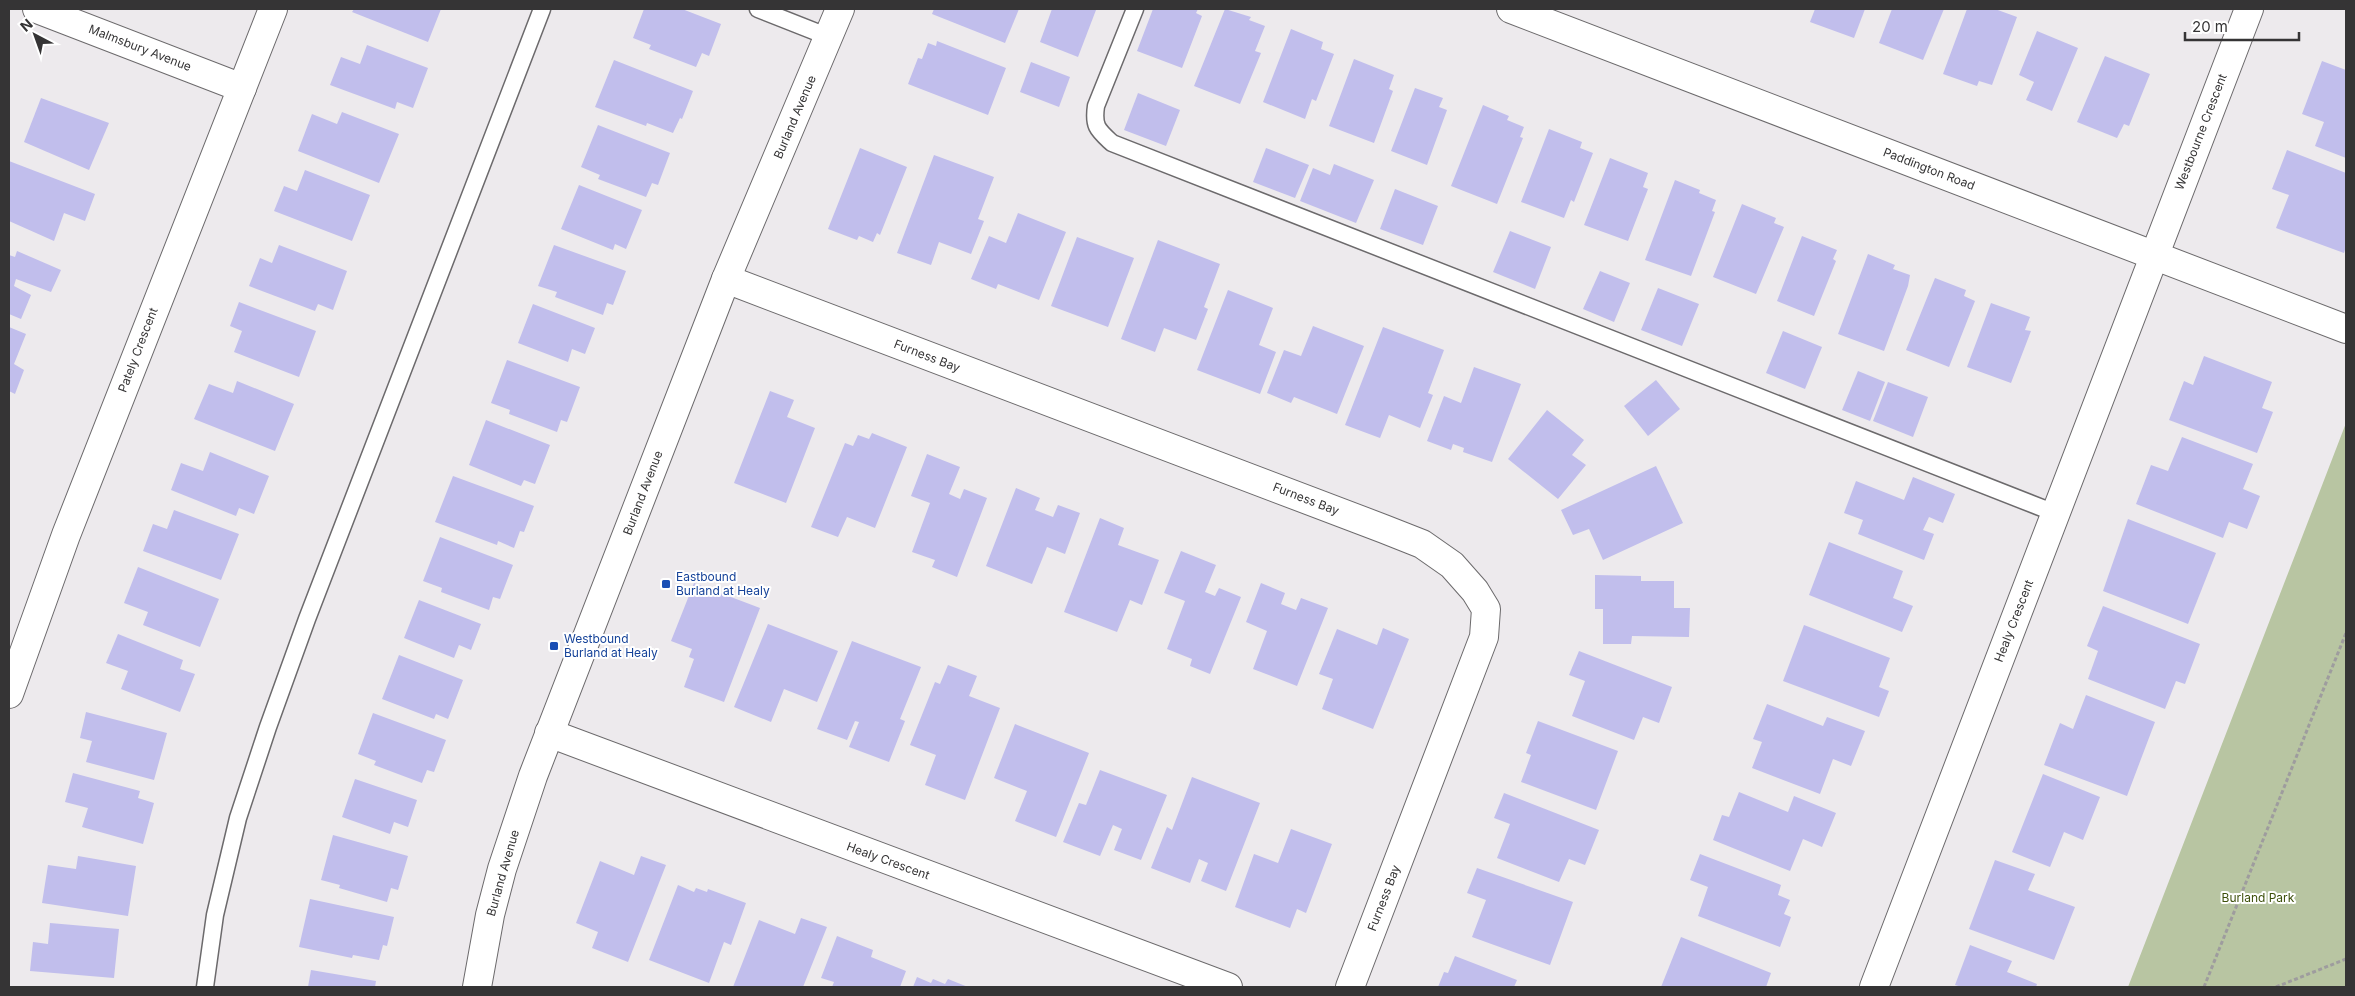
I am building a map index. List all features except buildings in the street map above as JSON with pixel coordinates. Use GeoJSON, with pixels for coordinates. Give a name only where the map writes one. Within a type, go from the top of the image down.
{"type":"FeatureCollection","features":[{"type":"Feature","properties":{"kind":"street","name":"Malmsbury Avenue"},"geometry":{"type":"LineString","coordinates":[[38,9],[242,88]]}},
{"type":"Feature","properties":{"kind":"street","name":"Pately Crescent"},"geometry":{"type":"LineString","coordinates":[[9,694],[66,535],[273,9]]}},
{"type":"Feature","properties":{"kind":"street","name":"Burland Avenue"},"geometry":{"type":"LineString","coordinates":[[477,987],[488,924],[502,869],[549,733],[726,279],[840,9]]}},
{"type":"Feature","properties":{"kind":"street","name":"Paddington Road"},"geometry":{"type":"LineString","coordinates":[[1511,9],[2346,329]]}},
{"type":"Feature","properties":{"kind":"street","name":"Westbourne Crescent"},"geometry":{"type":"LineString","coordinates":[[2154,255],[2249,9]]}},
{"type":"Feature","properties":{"kind":"street","name":"Healy Crescent"},"geometry":{"type":"LineString","coordinates":[[1874,987],[2154,255]]}},
{"type":"Feature","properties":{"kind":"street","name":"Furness Bay"},"geometry":{"type":"LineString","coordinates":[[726,279],[1422,544],[1452,565],[1475,591],[1486,609],[1484,637],[1350,987]]}},
{"type":"Feature","properties":{"kind":"street","name":"Healy Crescent"},"geometry":{"type":"LineString","coordinates":[[549,733],[1228,987]]}},
{"type":"Feature","properties":{"kind":"lane"},"geometry":{"type":"LineString","coordinates":[[205,987],[215,915],[236,827],[268,727],[311,610],[542,9]]}},
{"type":"Feature","properties":{"kind":"lane"},"geometry":{"type":"LineString","coordinates":[[758,9],[829,37]]}},
{"type":"Feature","properties":{"kind":"lane"},"geometry":{"type":"LineString","coordinates":[[1135,9],[1096,106],[1094,120],[1098,130],[1112,143],[2056,513]]}},
{"type":"Feature","properties":{"kind":"path"},"geometry":{"type":"LineString","coordinates":[[2204,987],[2346,633]]}},
{"type":"Feature","properties":{"kind":"path"},"geometry":{"type":"LineString","coordinates":[[2276,987],[2346,959]]}},
{"type":"Feature","properties":{"kind":"green space","name":"Burland Park"},"geometry":{"type":"Polygon","coordinates":[[[2346,423],[2346,987],[2128,987],[2321,488],[2346,423]]]}},
{"type":"Feature","properties":{"kind":"place","name":"Eastbound Burland at Healy"},"geometry":{"type":"Point","coordinates":[666,584]}},
{"type":"Feature","properties":{"kind":"place","name":"Westbound Burland at Healy"},"geometry":{"type":"Point","coordinates":[554,646]}}]}
